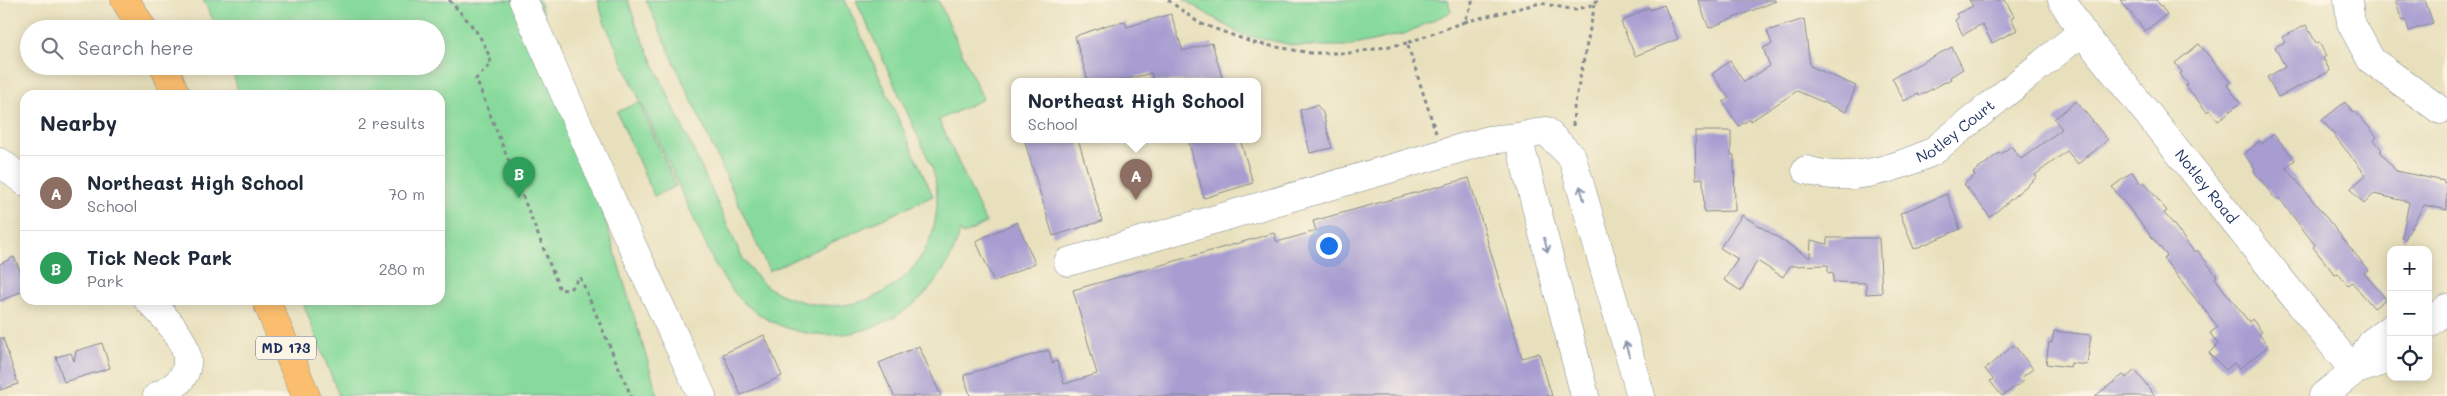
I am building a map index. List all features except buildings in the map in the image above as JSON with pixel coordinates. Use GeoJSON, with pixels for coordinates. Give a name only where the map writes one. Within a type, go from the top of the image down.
{"type":"FeatureCollection","features":[{"type":"Feature","properties":{"kind":"main road"},"geometry":{"type":"LineString","coordinates":[[125,0],[137,20]]}},
{"type":"Feature","properties":{"kind":"main road"},"geometry":{"type":"LineString","coordinates":[[140,0],[147,20]]}},
{"type":"Feature","properties":{"kind":"main road"},"geometry":{"type":"LineString","coordinates":[[168,75],[174,90]]}},
{"type":"Feature","properties":{"kind":"main road","name":"MD 173"},"geometry":{"type":"LineString","coordinates":[[268,305],[306,396]]}},
{"type":"Feature","properties":{"kind":"street"},"geometry":{"type":"LineString","coordinates":[[523,0],[620,219],[702,396]]}},
{"type":"Feature","properties":{"kind":"street","name":"Notley Road"},"geometry":{"type":"LineString","coordinates":[[2062,0],[2082,32],[2354,371]]}},
{"type":"Feature","properties":{"kind":"street"},"geometry":{"type":"LineString","coordinates":[[2348,0],[2351,23],[2371,60],[2440,110]]}},
{"type":"Feature","properties":{"kind":"street","name":"Notley Court"},"geometry":{"type":"LineString","coordinates":[[1806,170],[1823,175],[1855,176],[1909,162],[1932,152],[2082,32]]}},
{"type":"Feature","properties":{"kind":"street"},"geometry":{"type":"LineString","coordinates":[[1068,262],[1488,140],[1518,137],[1546,131],[1572,157],[1641,396]]}},
{"type":"Feature","properties":{"kind":"street"},"geometry":{"type":"LineString","coordinates":[[1518,137],[1585,396]]}},
{"type":"Feature","properties":{"kind":"street"},"geometry":{"type":"LineString","coordinates":[[0,162],[20,178]]}},
{"type":"Feature","properties":{"kind":"street"},"geometry":{"type":"LineString","coordinates":[[2432,297],[2447,288]]}},
{"type":"Feature","properties":{"kind":"street"},"geometry":{"type":"LineString","coordinates":[[153,305],[182,339],[187,353],[186,371],[178,384],[157,396]]}},
{"type":"Feature","properties":{"kind":"street"},"geometry":{"type":"LineString","coordinates":[[2432,321],[2447,308]]}},
{"type":"Feature","properties":{"kind":"street"},"geometry":{"type":"LineString","coordinates":[[2323,396],[2354,371],[2373,341],[2387,331]]}},
{"type":"Feature","properties":{"kind":"street"},"geometry":{"type":"LineString","coordinates":[[2354,371],[2387,358]]}},
{"type":"Feature","properties":{"kind":"path"},"geometry":{"type":"LineString","coordinates":[[449,0],[481,36],[488,51],[491,64],[476,79],[560,290],[570,289],[580,277],[631,396]]}},
{"type":"Feature","properties":{"kind":"path"},"geometry":{"type":"LineString","coordinates":[[1168,0],[1199,22],[1254,43],[1311,53],[1352,53],[1407,43],[1464,22],[1540,4],[1575,10],[1595,4]]}},
{"type":"Feature","properties":{"kind":"path"},"geometry":{"type":"LineString","coordinates":[[1464,22],[1472,5],[1472,0]]}},
{"type":"Feature","properties":{"kind":"path"},"geometry":{"type":"LineString","coordinates":[[1572,157],[1574,108],[1597,0]]}},
{"type":"Feature","properties":{"kind":"path"},"geometry":{"type":"LineString","coordinates":[[1407,43],[1443,154]]}},
{"type":"Feature","properties":{"kind":"green space"},"geometry":{"type":"Polygon","coordinates":[[[203,0],[539,0],[658,396],[339,396],[304,305],[445,305],[445,90],[238,90],[233,75],[445,75],[445,20],[213,20],[203,0]]]}},
{"type":"Feature","properties":{"kind":"green space"},"geometry":{"type":"Polygon","coordinates":[[[598,0],[628,0],[637,27],[743,259],[752,271],[767,287],[782,295],[804,302],[834,306],[862,301],[887,290],[908,273],[924,251],[934,226],[937,197],[932,167],[856,0],[938,0],[983,99],[939,120],[986,223],[963,235],[960,231],[947,264],[926,292],[901,314],[870,328],[838,334],[805,333],[772,322],[742,301],[726,282],[713,261],[604,21],[598,0]]]}},
{"type":"Feature","properties":{"kind":"green space"},"geometry":{"type":"Polygon","coordinates":[[[646,0],[845,0],[933,196],[769,271],[646,0]]]}},
{"type":"Feature","properties":{"kind":"green space"},"geometry":{"type":"Polygon","coordinates":[[[1184,0],[1448,0],[1451,12],[1404,34],[1349,46],[1297,46],[1240,34],[1184,0]]]}},
{"type":"Feature","properties":{"kind":"green space"},"geometry":{"type":"Polygon","coordinates":[[[639,102],[676,186],[654,196],[617,112],[639,102]]]}},
{"type":"Feature","properties":{"kind":"place","name":"Tick Neck Park"},"geometry":{"type":"Point","coordinates":[519,198]}},
{"type":"Feature","properties":{"kind":"place","name":"Northeast High School"},"geometry":{"type":"Point","coordinates":[1136,200]}}]}
